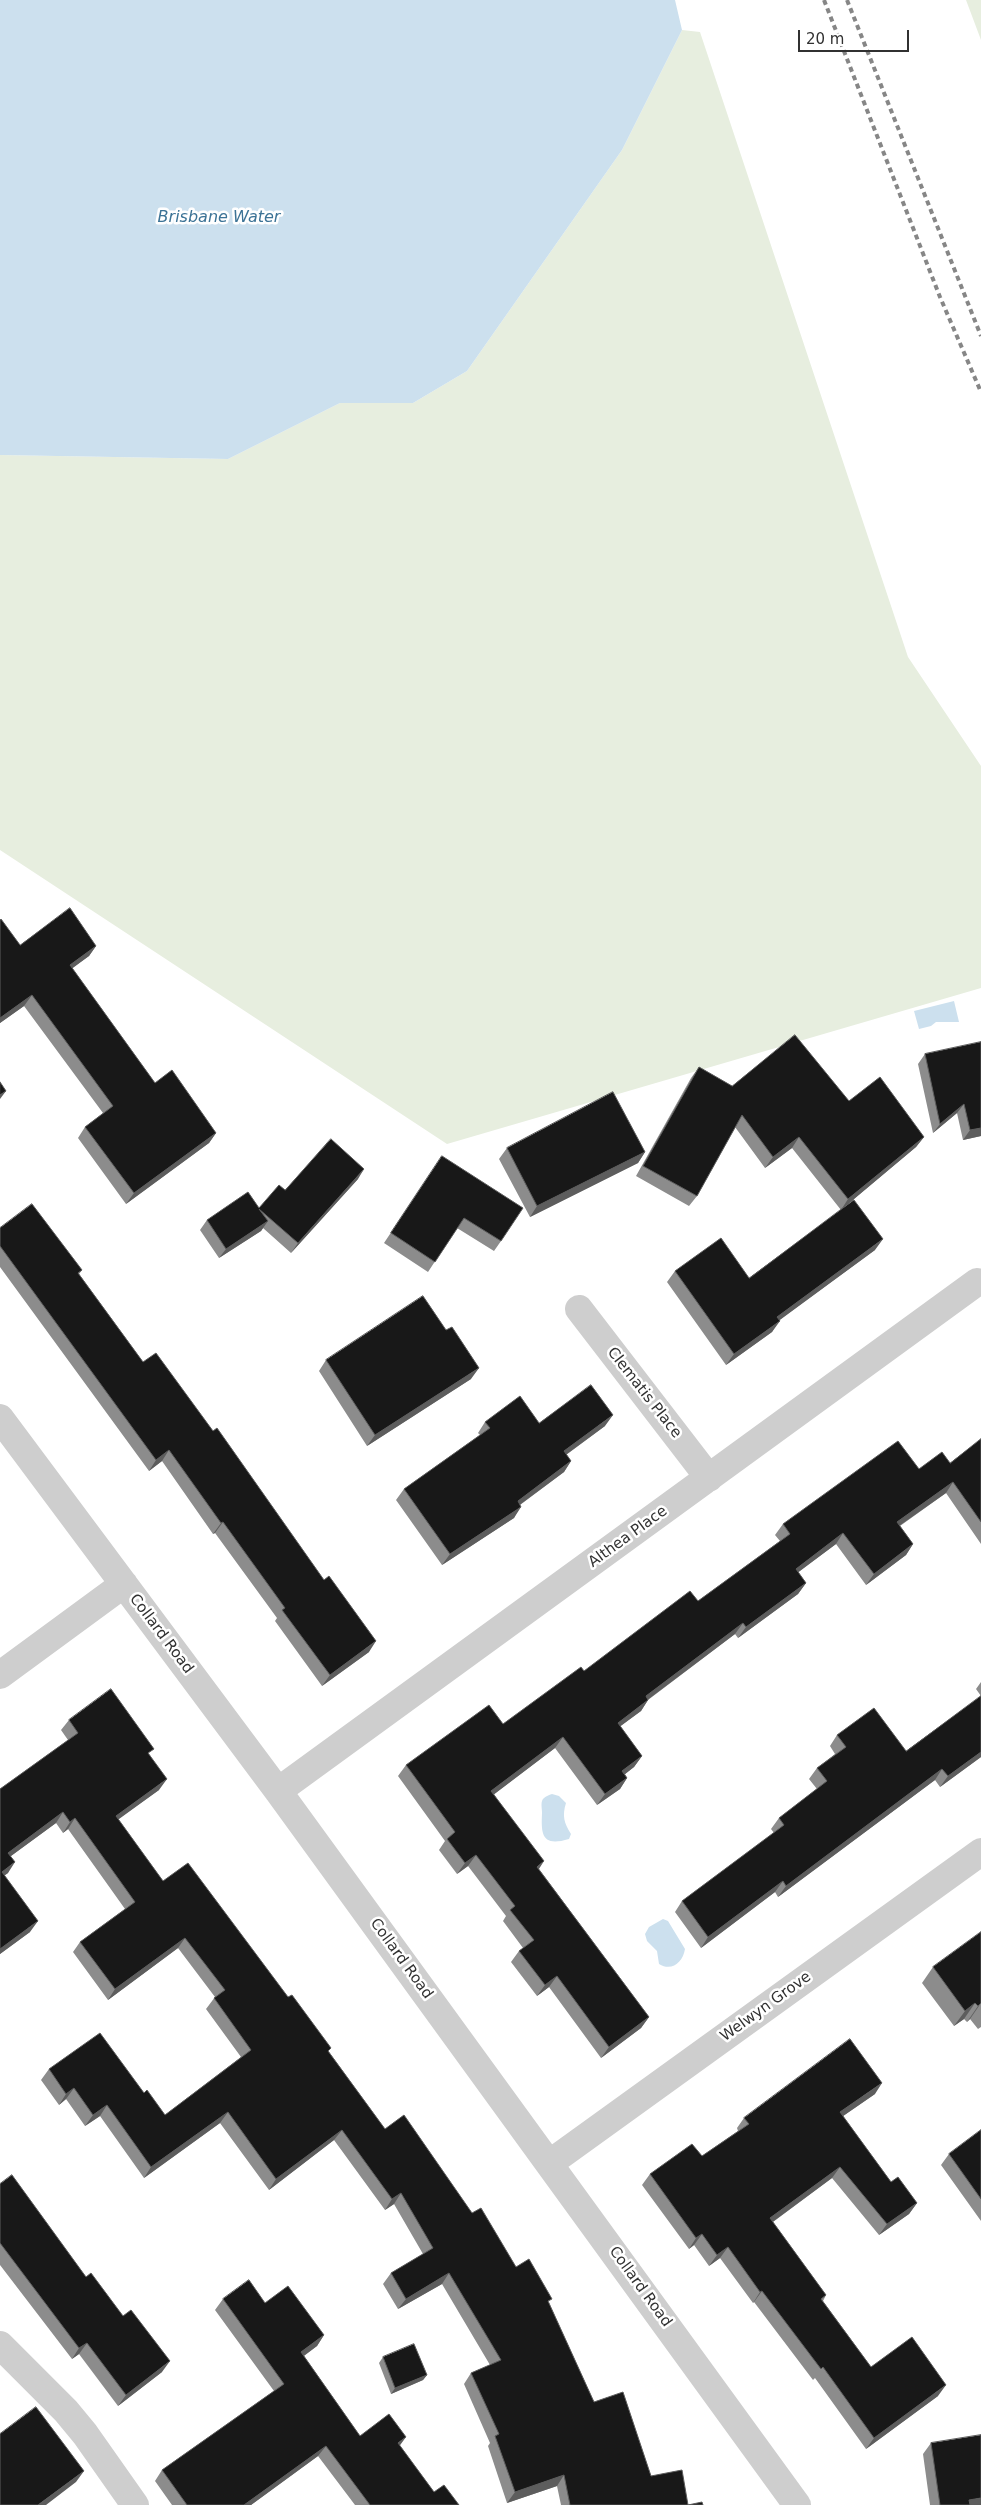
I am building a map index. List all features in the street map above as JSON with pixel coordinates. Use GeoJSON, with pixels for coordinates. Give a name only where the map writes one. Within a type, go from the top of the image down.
{"type":"FeatureCollection","features":[{"type":"Feature","properties":{"kind":"street","name":"Althea Place"},"geometry":{"type":"LineString","coordinates":[[278,1791],[977,1282]]}},
{"type":"Feature","properties":{"kind":"street","name":"Clematis Place"},"geometry":{"type":"LineString","coordinates":[[579,1309],[709,1478]]}},
{"type":"Feature","properties":{"kind":"street","name":"Collard Road"},"geometry":{"type":"LineString","coordinates":[[0,1418],[278,1791],[797,2505]]}},
{"type":"Feature","properties":{"kind":"street"},"geometry":{"type":"LineString","coordinates":[[0,1675],[124,1584]]}},
{"type":"Feature","properties":{"kind":"street","name":"Welwyn Grove"},"geometry":{"type":"LineString","coordinates":[[550,2163],[981,1852]]}},
{"type":"Feature","properties":{"kind":"street"},"geometry":{"type":"LineString","coordinates":[[0,2344],[72,2419],[135,2505]]}},
{"type":"Feature","properties":{"kind":"green space"},"geometry":{"type":"Polygon","coordinates":[[[966,0],[981,0],[981,40],[966,0]]]}},
{"type":"Feature","properties":{"kind":"green space"},"geometry":{"type":"Polygon","coordinates":[[[682,30],[700,32],[908,657],[981,766],[981,988],[447,1144],[0,850],[0,455],[228,459],[340,403],[413,403],[467,371],[622,150],[682,30]]]}},
{"type":"Feature","properties":{"kind":"water","name":"Brisbane Water"},"geometry":{"type":"Polygon","coordinates":[[[0,0],[675,0],[682,30],[622,150],[467,371],[413,403],[340,403],[228,459],[0,455],[0,0]]]}},
{"type":"Feature","properties":{"kind":"water"},"geometry":{"type":"Polygon","coordinates":[[[954,1001],[959,1022],[936,1022],[931,1026],[919,1029],[914,1011],[954,1001]]]}},
{"type":"Feature","properties":{"kind":"water"},"geometry":{"type":"Polygon","coordinates":[[[552,1794],[559,1796],[566,1803],[564,1816],[565,1823],[571,1834],[569,1839],[560,1841],[548,1840],[543,1833],[542,1801],[552,1794]]]}},
{"type":"Feature","properties":{"kind":"water"},"geometry":{"type":"Polygon","coordinates":[[[663,1919],[668,1921],[685,1949],[679,1962],[668,1967],[659,1964],[657,1951],[647,1941],[645,1934],[649,1927],[663,1919]]]}},
{"type":"Feature","properties":{"kind":"building"},"geometry":{"type":"Polygon","coordinates":[[[70,908],[96,946],[70,965],[155,1083],[172,1070],[216,1133],[134,1193],[85,1127],[113,1106],[32,995],[0,1018],[0,920],[20,945],[70,908]]]}},
{"type":"Feature","properties":{"kind":"building"},"geometry":{"type":"Polygon","coordinates":[[[795,1035],[849,1101],[880,1077],[924,1137],[848,1199],[799,1137],[773,1157],[742,1115],[697,1196],[643,1166],[699,1067],[732,1086],[795,1035]]]}},
{"type":"Feature","properties":{"kind":"building"},"geometry":{"type":"Polygon","coordinates":[[[981,1042],[981,1128],[970,1130],[964,1104],[940,1124],[925,1054],[981,1042]]]}},
{"type":"Feature","properties":{"kind":"building"},"geometry":{"type":"Polygon","coordinates":[[[0,1082],[6,1091],[0,1095],[0,1082]]]}},
{"type":"Feature","properties":{"kind":"building"},"geometry":{"type":"Polygon","coordinates":[[[613,1092],[645,1152],[537,1206],[507,1148],[613,1092]]]}},
{"type":"Feature","properties":{"kind":"building"},"geometry":{"type":"Polygon","coordinates":[[[331,1139],[364,1169],[298,1243],[259,1209],[268,1221],[226,1249],[207,1220],[248,1192],[259,1208],[279,1185],[285,1190],[331,1139]]]}},
{"type":"Feature","properties":{"kind":"building"},"geometry":{"type":"Polygon","coordinates":[[[442,1156],[523,1208],[501,1241],[464,1218],[435,1262],[391,1233],[442,1156]]]}},
{"type":"Feature","properties":{"kind":"building"},"geometry":{"type":"Polygon","coordinates":[[[854,1200],[883,1239],[777,1317],[780,1321],[734,1354],[675,1271],[721,1238],[749,1278],[854,1200]]]}},
{"type":"Feature","properties":{"kind":"building"},"geometry":{"type":"Polygon","coordinates":[[[32,1204],[82,1270],[78,1273],[143,1362],[156,1353],[213,1431],[217,1428],[324,1580],[329,1576],[376,1641],[330,1675],[282,1610],[285,1608],[169,1450],[156,1460],[0,1246],[0,1228],[32,1204]]]}},
{"type":"Feature","properties":{"kind":"building"},"geometry":{"type":"Polygon","coordinates":[[[423,1296],[446,1330],[452,1327],[479,1368],[375,1435],[326,1360],[423,1296]]]}},
{"type":"Feature","properties":{"kind":"building"},"geometry":{"type":"Polygon","coordinates":[[[591,1385],[613,1415],[564,1451],[571,1461],[518,1501],[521,1507],[450,1554],[404,1489],[490,1428],[485,1422],[520,1396],[539,1423],[591,1385]]]}},
{"type":"Feature","properties":{"kind":"building"},"geometry":{"type":"Polygon","coordinates":[[[981,1439],[981,1522],[953,1482],[897,1522],[913,1544],[874,1574],[843,1533],[796,1569],[806,1583],[746,1627],[743,1623],[646,1696],[648,1700],[618,1723],[642,1756],[622,1771],[627,1778],[605,1794],[563,1737],[491,1791],[544,1861],[537,1867],[649,2017],[609,2047],[557,1976],[545,1985],[519,1951],[534,1940],[510,1910],[515,1906],[476,1855],[465,1863],[447,1839],[455,1832],[406,1765],[489,1705],[503,1724],[581,1667],[584,1671],[690,1591],[698,1601],[790,1534],[783,1524],[898,1441],[919,1469],[942,1452],[950,1463],[981,1439]]]}},
{"type":"Feature","properties":{"kind":"building"},"geometry":{"type":"Polygon","coordinates":[[[111,1689],[154,1749],[148,1753],[167,1779],[116,1816],[163,1881],[188,1863],[288,1997],[292,1995],[331,2048],[328,2051],[385,2129],[404,2115],[472,2213],[481,2208],[516,2267],[529,2259],[552,2299],[548,2301],[594,2402],[623,2392],[651,2476],[682,2470],[688,2505],[570,2505],[564,2475],[515,2492],[495,2436],[499,2434],[471,2373],[501,2360],[449,2273],[406,2299],[391,2273],[433,2248],[401,2193],[392,2199],[342,2130],[276,2179],[228,2112],[151,2167],[107,2105],[93,2115],[74,2088],[66,2094],[49,2069],[100,2033],[144,2093],[147,2090],[165,2115],[251,2050],[214,1998],[225,1990],[185,1938],[115,1989],[80,1942],[135,1902],[75,1818],[70,1822],[63,1812],[8,1853],[15,1862],[2,1872],[38,1921],[0,1949],[0,1789],[78,1733],[69,1720],[111,1689]]]}},
{"type":"Feature","properties":{"kind":"building"},"geometry":{"type":"Polygon","coordinates":[[[981,1696],[981,1752],[948,1776],[942,1769],[786,1886],[783,1881],[708,1937],[682,1901],[784,1825],[779,1818],[827,1781],[817,1768],[846,1747],[837,1735],[874,1708],[906,1751],[981,1696]]]}},
{"type":"Feature","properties":{"kind":"building"},"geometry":{"type":"Polygon","coordinates":[[[981,1932],[981,2003],[978,2006],[975,2003],[965,2011],[933,1967],[981,1932]]]}},
{"type":"Feature","properties":{"kind":"building"},"geometry":{"type":"Polygon","coordinates":[[[850,2039],[882,2083],[840,2112],[891,2182],[898,2177],[917,2203],[887,2224],[840,2167],[770,2218],[826,2295],[821,2299],[871,2367],[912,2337],[946,2385],[874,2438],[823,2367],[821,2369],[762,2291],[760,2292],[728,2247],[717,2255],[702,2234],[696,2238],[650,2174],[692,2144],[702,2156],[749,2124],[744,2118],[850,2039]]]}},
{"type":"Feature","properties":{"kind":"building"},"geometry":{"type":"Polygon","coordinates":[[[981,2130],[981,2199],[949,2154],[981,2130]]]}},
{"type":"Feature","properties":{"kind":"building"},"geometry":{"type":"Polygon","coordinates":[[[12,2175],[86,2277],[91,2273],[123,2316],[131,2310],[170,2361],[126,2395],[87,2343],[79,2348],[0,2243],[0,2184],[12,2175]]]}},
{"type":"Feature","properties":{"kind":"building"},"geometry":{"type":"Polygon","coordinates":[[[249,2280],[265,2303],[288,2286],[324,2335],[301,2352],[360,2436],[389,2414],[406,2437],[398,2443],[434,2492],[444,2485],[459,2505],[370,2505],[326,2446],[244,2505],[187,2505],[162,2470],[284,2384],[223,2299],[249,2280]]]}},
{"type":"Feature","properties":{"kind":"building"},"geometry":{"type":"Polygon","coordinates":[[[414,2344],[427,2375],[395,2388],[383,2357],[414,2344]]]}},
{"type":"Feature","properties":{"kind":"building"},"geometry":{"type":"Polygon","coordinates":[[[36,2407],[84,2471],[38,2505],[0,2505],[0,2434],[36,2407]]]}},
{"type":"Feature","properties":{"kind":"building"},"geometry":{"type":"Polygon","coordinates":[[[981,2435],[981,2498],[969,2500],[970,2505],[940,2505],[931,2443],[981,2435]]]}},
{"type":"Feature","properties":{"kind":"building"},"geometry":{"type":"Polygon","coordinates":[[[702,2502],[703,2505],[688,2505],[702,2502]]]}},
{"type":"Feature","properties":{"kind":"railway"},"geometry":{"type":"LineString","coordinates":[[824,0],[940,297],[981,392]]}},
{"type":"Feature","properties":{"kind":"railway"},"geometry":{"type":"LineString","coordinates":[[847,0],[981,336]]}}]}
